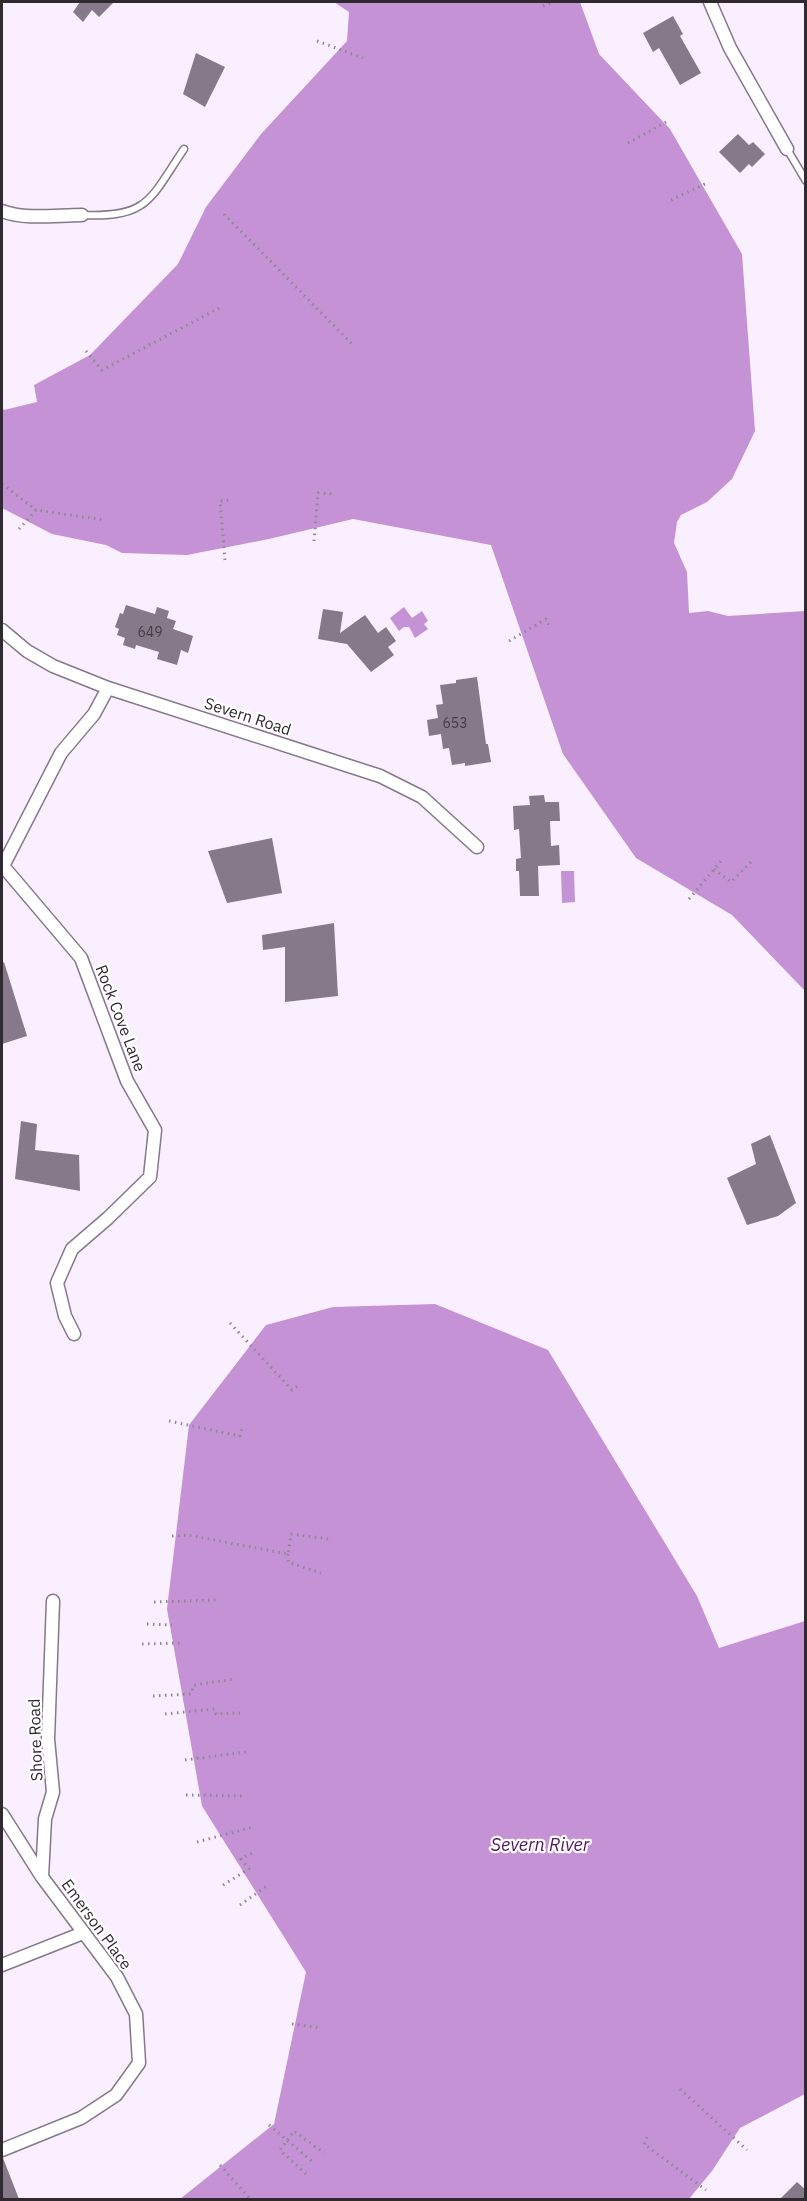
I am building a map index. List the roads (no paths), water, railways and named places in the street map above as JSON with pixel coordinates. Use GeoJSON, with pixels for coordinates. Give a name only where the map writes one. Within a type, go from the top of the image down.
{"type":"FeatureCollection","features":[{"type":"Feature","properties":{"kind":"street"},"geometry":{"type":"LineString","coordinates":[[710,2],[730,48],[787,149]]}},
{"type":"Feature","properties":{"kind":"street"},"geometry":{"type":"LineString","coordinates":[[2,211],[26,216],[82,214]]}},
{"type":"Feature","properties":{"kind":"street","name":"Severn Road"},"geometry":{"type":"LineString","coordinates":[[2,630],[27,651],[53,666],[108,688],[380,776],[422,797],[477,847]]}},
{"type":"Feature","properties":{"kind":"street","name":"Rock Cove Lane"},"geometry":{"type":"LineString","coordinates":[[74,1334],[64,1316],[57,1283],[72,1249],[150,1177],[155,1130],[127,1081],[81,958],[2,867],[61,753],[94,714],[108,688]]}},
{"type":"Feature","properties":{"kind":"street","name":"Shore Road"},"geometry":{"type":"LineString","coordinates":[[42,1877],[45,1819],[53,1792],[48,1739],[53,1601]]}},
{"type":"Feature","properties":{"kind":"street","name":"Emerson Place"},"geometry":{"type":"LineString","coordinates":[[2,1814],[42,1877],[117,1977],[136,2013],[139,2063],[116,2095],[81,2118],[2,2150]]}},
{"type":"Feature","properties":{"kind":"street"},"geometry":{"type":"LineString","coordinates":[[2,1965],[83,1933]]}},
{"type":"Feature","properties":{"kind":"lane"},"geometry":{"type":"LineString","coordinates":[[82,214],[117,215],[131,212],[149,201],[184,149]]}},
{"type":"Feature","properties":{"kind":"lane"},"geometry":{"type":"LineString","coordinates":[[787,149],[806,181]]}},
{"type":"Feature","properties":{"kind":"water"},"geometry":{"type":"Polygon","coordinates":[[[334,2],[580,2],[599,54],[670,129],[742,254],[755,431],[732,479],[707,502],[681,515],[677,522],[674,543],[687,572],[689,613],[708,611],[728,616],[805,611],[805,991],[732,915],[636,858],[563,754],[491,545],[353,519],[187,555],[122,553],[106,545],[52,534],[2,508],[2,408],[4,410],[37,402],[34,385],[90,355],[178,264],[206,207],[261,134],[347,41],[349,12],[334,2]]]}},
{"type":"Feature","properties":{"kind":"water"},"geometry":{"type":"Polygon","coordinates":[[[404,607],[412,618],[422,611],[428,621],[424,624],[428,629],[415,638],[409,627],[404,627],[399,631],[390,618],[404,607]]]}},
{"type":"Feature","properties":{"kind":"water"},"geometry":{"type":"Polygon","coordinates":[[[561,871],[574,871],[575,902],[562,903],[561,871]]]}},
{"type":"Feature","properties":{"kind":"water","name":"Severn River"},"geometry":{"type":"Polygon","coordinates":[[[435,1304],[548,1350],[697,1596],[719,1648],[805,1621],[805,2094],[740,2128],[712,2171],[689,2199],[180,2199],[274,2124],[306,1972],[202,1806],[167,1609],[189,1425],[266,1325],[333,1307],[435,1304]]]}}]}
